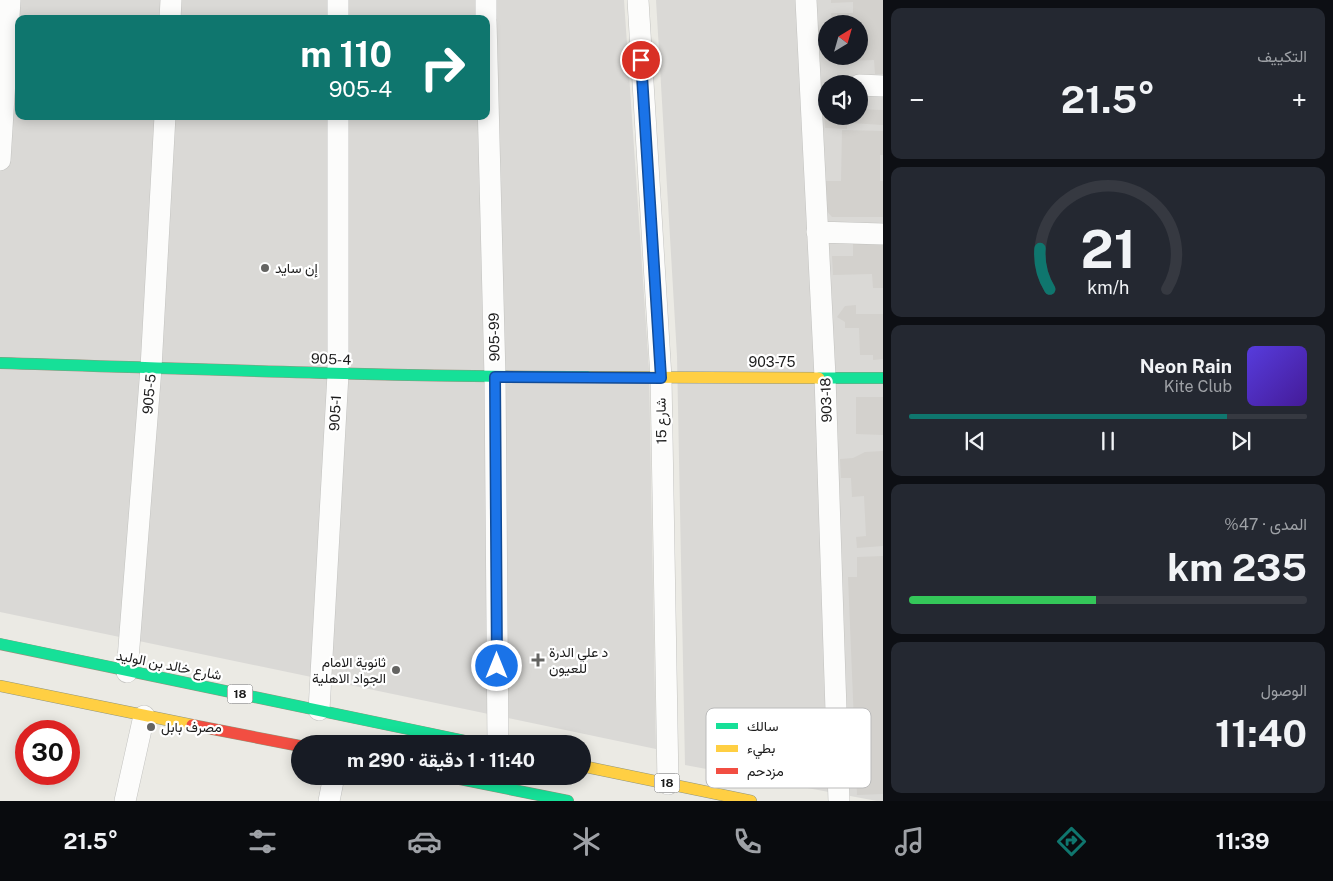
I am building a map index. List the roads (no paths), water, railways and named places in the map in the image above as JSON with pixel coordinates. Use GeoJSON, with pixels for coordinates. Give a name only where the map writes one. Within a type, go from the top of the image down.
{"type":"FeatureCollection","features":[{"type":"Feature","properties":{"kind":"main road","name":"905-4"},"geometry":{"type":"LineString","coordinates":[[0,363],[338,374],[661,378]]}},
{"type":"Feature","properties":{"kind":"main road","name":"903-75"},"geometry":{"type":"LineString","coordinates":[[661,378],[883,378]]}},
{"type":"Feature","properties":{"kind":"main road","name":"شارع خالد بن الوليد"},"geometry":{"type":"LineString","coordinates":[[0,644],[126,672],[437,735]]}},
{"type":"Feature","properties":{"kind":"main road"},"geometry":{"type":"LineString","coordinates":[[0,686],[291,744]]}},
{"type":"Feature","properties":{"kind":"main road","name":"18"},"geometry":{"type":"LineString","coordinates":[[591,768],[750,801]]}},
{"type":"Feature","properties":{"kind":"main road"},"geometry":{"type":"LineString","coordinates":[[475,785],[511,796],[568,801]]}},
{"type":"Feature","properties":{"kind":"street"},"geometry":{"type":"LineString","coordinates":[[0,160],[2,102],[10,0]]}},
{"type":"Feature","properties":{"kind":"street"},"geometry":{"type":"LineString","coordinates":[[170,15],[171,0]]}},
{"type":"Feature","properties":{"kind":"street"},"geometry":{"type":"LineString","coordinates":[[338,0],[338,15]]}},
{"type":"Feature","properties":{"kind":"street","name":"905-99"},"geometry":{"type":"LineString","coordinates":[[486,0],[486,15]]}},
{"type":"Feature","properties":{"kind":"street","name":"شارع 15"},"geometry":{"type":"LineString","coordinates":[[638,0],[661,378],[668,784]]}},
{"type":"Feature","properties":{"kind":"street","name":"903-18"},"geometry":{"type":"LineString","coordinates":[[806,0],[818,84],[817,232],[825,377],[836,708]]}},
{"type":"Feature","properties":{"kind":"street"},"geometry":{"type":"LineString","coordinates":[[868,86],[883,86]]}},
{"type":"Feature","properties":{"kind":"street","name":"905-5"},"geometry":{"type":"LineString","coordinates":[[126,672],[151,368],[165,120]]}},
{"type":"Feature","properties":{"kind":"street","name":"905-1"},"geometry":{"type":"LineString","coordinates":[[319,710],[338,374],[338,120]]}},
{"type":"Feature","properties":{"kind":"street","name":"905-99"},"geometry":{"type":"LineString","coordinates":[[489,120],[495,377],[498,735]]}},
{"type":"Feature","properties":{"kind":"street"},"geometry":{"type":"LineString","coordinates":[[817,232],[883,234]]}},
{"type":"Feature","properties":{"kind":"street"},"geometry":{"type":"LineString","coordinates":[[125,801],[144,716]]}},
{"type":"Feature","properties":{"kind":"street"},"geometry":{"type":"LineString","coordinates":[[329,801],[332,785]]}},
{"type":"Feature","properties":{"kind":"street","name":"903-18"},"geometry":{"type":"LineString","coordinates":[[839,788],[839,801]]}},
{"type":"Feature","properties":{"kind":"place","name":"إن سايد"},"geometry":{"type":"Point","coordinates":[265,268]}},
{"type":"Feature","properties":{"kind":"place","name":"د علي الدرة للعيون"},"geometry":{"type":"Point","coordinates":[538,660]}},
{"type":"Feature","properties":{"kind":"place","name":"ثانوية الامام الجواد الاهلية"},"geometry":{"type":"Point","coordinates":[396,670]}},
{"type":"Feature","properties":{"kind":"place","name":"مصرف بابل"},"geometry":{"type":"Point","coordinates":[151,727]}}]}
